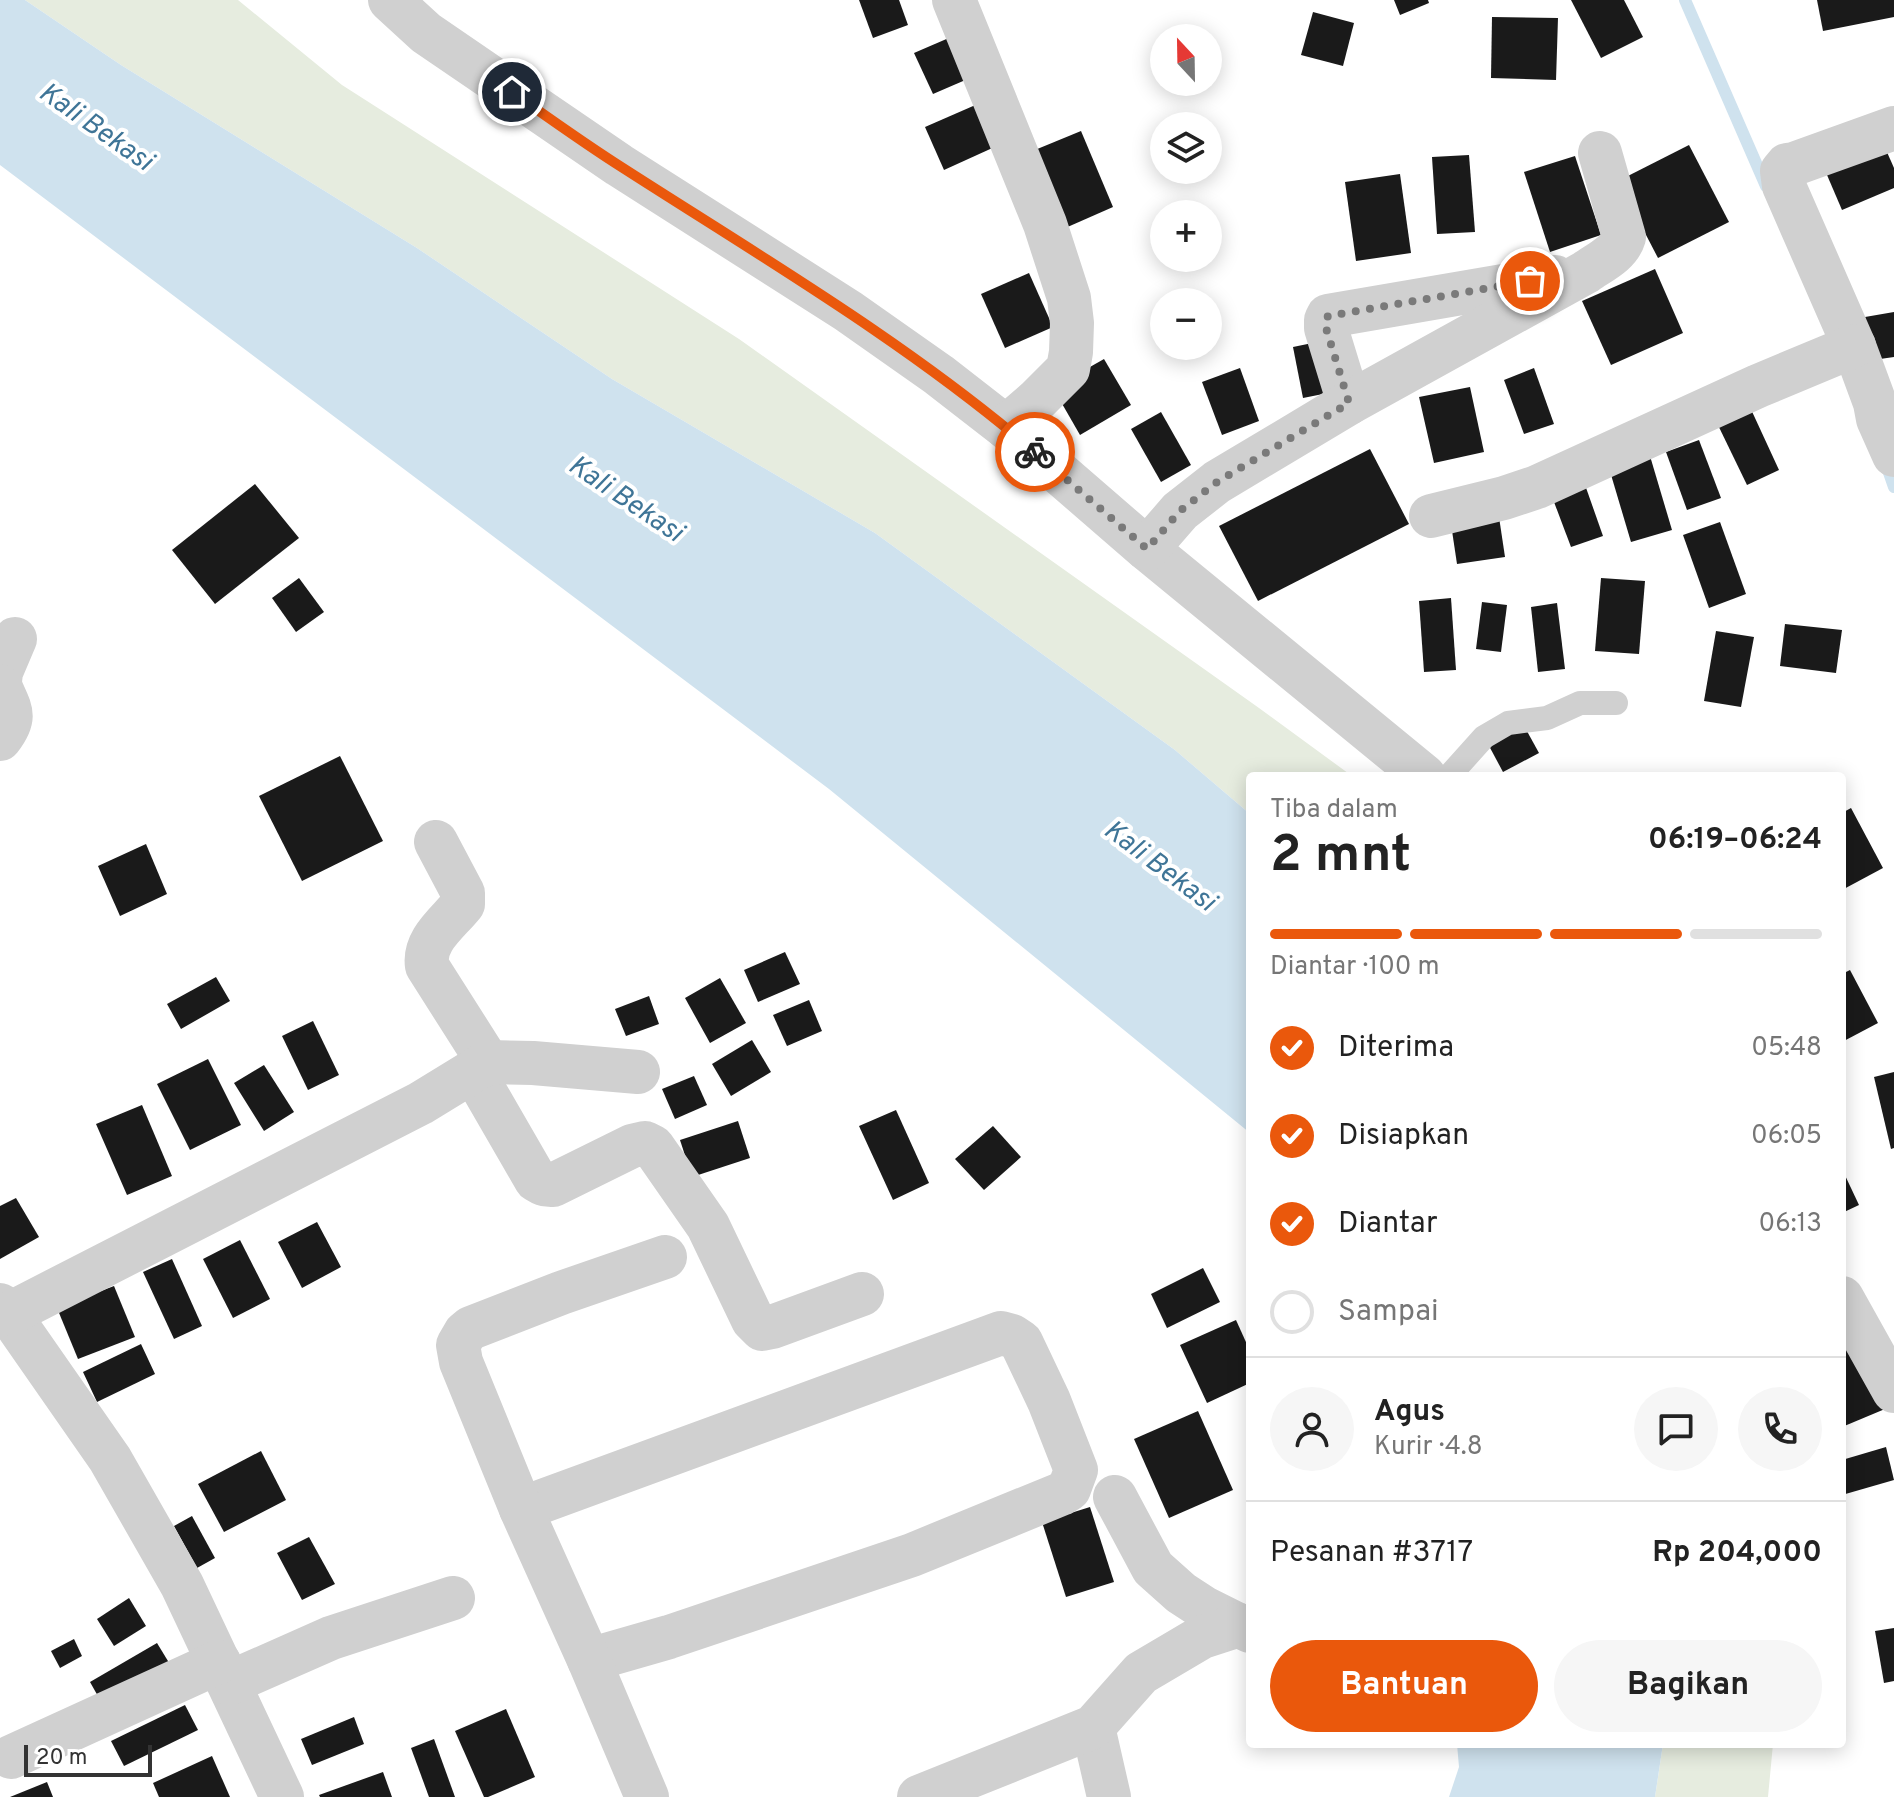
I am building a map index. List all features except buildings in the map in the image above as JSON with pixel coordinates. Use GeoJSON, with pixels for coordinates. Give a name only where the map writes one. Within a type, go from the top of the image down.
{"type":"FeatureCollection","features":[{"type":"Feature","properties":{"kind":"street"},"geometry":{"type":"LineString","coordinates":[[390,0],[426,33],[619,165],[848,311],[939,375],[1006,427],[1147,549],[1419,772]]}},
{"type":"Feature","properties":{"kind":"street"},"geometry":{"type":"LineString","coordinates":[[954,0],[1045,224],[1069,298],[1072,323],[1068,369],[1006,427]]}},
{"type":"Feature","properties":{"kind":"street"},"geometry":{"type":"LineString","coordinates":[[1889,434],[1784,186],[1782,171],[1787,165],[1894,128]]}},
{"type":"Feature","properties":{"kind":"street"},"geometry":{"type":"LineString","coordinates":[[1147,549],[1180,511],[1217,482],[1349,403],[1586,272],[1615,252],[1622,245],[1624,237],[1600,153]]}},
{"type":"Feature","properties":{"kind":"street"},"geometry":{"type":"LineString","coordinates":[[1349,403],[1326,328],[1328,316],[1586,272]]}},
{"type":"Feature","properties":{"kind":"street"},"geometry":{"type":"LineString","coordinates":[[1431,516],[1537,487],[1758,386],[1854,346]]}},
{"type":"Feature","properties":{"kind":"street"},"geometry":{"type":"LineString","coordinates":[[0,739],[9,728],[13,715],[0,684],[1,672],[15,639]]}},
{"type":"Feature","properties":{"kind":"street"},"geometry":{"type":"LineString","coordinates":[[436,842],[463,893],[463,904],[433,937],[425,954],[427,966],[536,1180],[553,1185],[632,1146],[645,1143],[653,1147],[708,1226],[753,1320],[762,1329],[862,1294]]}},
{"type":"Feature","properties":{"kind":"street"},"geometry":{"type":"LineString","coordinates":[[282,1797],[182,1585],[110,1459],[5,1310],[421,1103],[480,1066],[533,1063],[638,1072]]}},
{"type":"Feature","properties":{"kind":"street"},"geometry":{"type":"LineString","coordinates":[[647,1797],[521,1509],[461,1362],[458,1345],[471,1328],[665,1257]]}},
{"type":"Feature","properties":{"kind":"street"},"geometry":{"type":"LineString","coordinates":[[1846,1305],[1894,1391]]}},
{"type":"Feature","properties":{"kind":"street"},"geometry":{"type":"LineString","coordinates":[[521,1509],[1001,1333],[1021,1342],[1049,1401],[1076,1470],[1069,1489],[1061,1494],[912,1555],[669,1637],[589,1660]]}},
{"type":"Feature","properties":{"kind":"street"},"geometry":{"type":"LineString","coordinates":[[1115,1497],[1153,1568],[1204,1608],[1245,1628]]}},
{"type":"Feature","properties":{"kind":"street"},"geometry":{"type":"LineString","coordinates":[[11,1757],[224,1672],[453,1598]]}},
{"type":"Feature","properties":{"kind":"street"},"geometry":{"type":"LineString","coordinates":[[932,1795],[1093,1727],[1141,1673],[1202,1637],[1245,1628]]}},
{"type":"Feature","properties":{"kind":"street"},"geometry":{"type":"LineString","coordinates":[[1093,1727],[1109,1797]]}},
{"type":"Feature","properties":{"kind":"lane"},"geometry":{"type":"LineString","coordinates":[[1453,772],[1484,737],[1508,723],[1547,718],[1580,703],[1616,703]]}},
{"type":"Feature","properties":{"kind":"shaded area"},"geometry":{"type":"Polygon","coordinates":[[[25,0],[238,0],[342,85],[739,339],[1347,772],[1246,772],[1246,811],[1175,750],[875,533],[612,379],[417,248],[121,65],[25,0]]]}},
{"type":"Feature","properties":{"kind":"shaded area"},"geometry":{"type":"Polygon","coordinates":[[[1662,1748],[1773,1748],[1768,1797],[1655,1797],[1662,1748]]]}},
{"type":"Feature","properties":{"kind":"water","name":"Kali Bekasi"},"geometry":{"type":"Polygon","coordinates":[[[0,0],[25,0],[121,65],[417,248],[612,379],[875,533],[1175,750],[1246,811],[1246,1130],[829,789],[0,165],[0,0]]]}},
{"type":"Feature","properties":{"kind":"water"},"geometry":{"type":"Polygon","coordinates":[[[1457,1748],[1662,1748],[1655,1797],[1449,1797],[1459,1767],[1457,1748]]]}},
{"type":"Feature","properties":{"kind":"waterway"},"geometry":{"type":"LineString","coordinates":[[1685,0],[1766,186]]}},
{"type":"Feature","properties":{"kind":"waterway"},"geometry":{"type":"LineString","coordinates":[[1886,464],[1894,487]]}},
{"type":"Feature","properties":{"kind":"way so far"},"geometry":{"type":"LineString","coordinates":[[1035,452],[1147,549],[1180,511],[1217,482],[1349,403],[1326,328],[1328,316],[1530,281]]}},
{"type":"Feature","properties":{"kind":"route"},"geometry":{"type":"LineString","coordinates":[[512,92],[619,165],[848,311],[939,375],[1035,452]]}}]}
